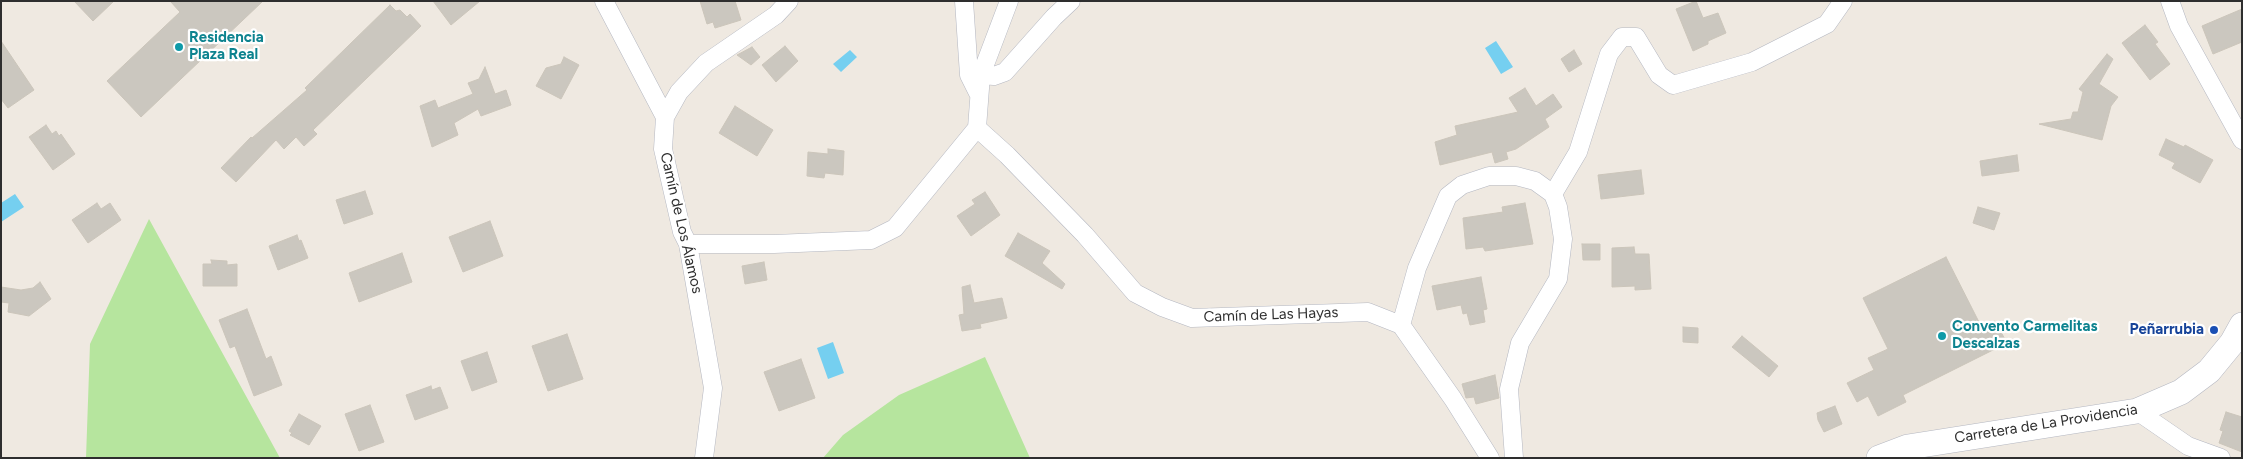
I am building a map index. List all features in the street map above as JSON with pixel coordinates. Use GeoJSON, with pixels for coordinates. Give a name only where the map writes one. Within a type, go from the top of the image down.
{"type":"FeatureCollection","features":[{"type":"Feature","properties":{"kind":"street"},"geometry":{"type":"LineString","coordinates":[[604,1],[666,117]]}},
{"type":"Feature","properties":{"kind":"street"},"geometry":{"type":"LineString","coordinates":[[666,117],[679,92],[706,63],[776,15],[788,1]]}},
{"type":"Feature","properties":{"kind":"street"},"geometry":{"type":"LineString","coordinates":[[964,1],[969,75],[979,95]]}},
{"type":"Feature","properties":{"kind":"street"},"geometry":{"type":"LineString","coordinates":[[688,244],[774,244],[871,240],[895,228],[977,128],[981,75],[1009,1]]}},
{"type":"Feature","properties":{"kind":"street"},"geometry":{"type":"LineString","coordinates":[[981,75],[994,76],[1005,72],[1054,17],[1071,1]]}},
{"type":"Feature","properties":{"kind":"street"},"geometry":{"type":"LineString","coordinates":[[1553,194],[1578,152],[1609,54],[1622,37],[1636,37],[1659,75],[1673,85],[1760,58],[1827,24],[1843,1]]}},
{"type":"Feature","properties":{"kind":"street"},"geometry":{"type":"LineString","coordinates":[[2170,1],[2179,26],[2242,140]]}},
{"type":"Feature","properties":{"kind":"street","name":"Camín de Los Álamos"},"geometry":{"type":"LineString","coordinates":[[666,117],[663,149],[682,232],[688,244],[713,388],[704,458]]}},
{"type":"Feature","properties":{"kind":"street","name":"Camín de Las Hayas"},"geometry":{"type":"LineString","coordinates":[[977,128],[1007,155],[1078,228],[1135,294],[1162,307],[1192,318],[1368,312],[1401,325]]}},
{"type":"Feature","properties":{"kind":"street"},"geometry":{"type":"LineString","coordinates":[[1490,458],[1401,325],[1417,268],[1448,196],[1462,185],[1489,176],[1516,176],[1535,181],[1553,194],[1558,206],[1563,239],[1558,279],[1520,343],[1509,389],[1514,458]]}},
{"type":"Feature","properties":{"kind":"street","name":"Carretera de La Providencia"},"geometry":{"type":"LineString","coordinates":[[1880,458],[1908,447],[2137,411],[2181,392],[2209,370],[2232,342],[2242,325]]}},
{"type":"Feature","properties":{"kind":"street"},"geometry":{"type":"LineString","coordinates":[[2137,411],[2188,446],[2221,458]]}},
{"type":"Feature","properties":{"kind":"green space"},"geometry":{"type":"Polygon","coordinates":[[[149,219],[280,458],[86,458],[90,344],[149,219]]]}},
{"type":"Feature","properties":{"kind":"green space"},"geometry":{"type":"Polygon","coordinates":[[[985,357],[1030,458],[823,458],[843,435],[899,395],[985,357]]]}},
{"type":"Feature","properties":{"kind":"water"},"geometry":{"type":"Polygon","coordinates":[[[1496,41],[1513,67],[1501,74],[1485,48],[1496,41]]]}},
{"type":"Feature","properties":{"kind":"water"},"geometry":{"type":"Polygon","coordinates":[[[850,50],[857,57],[841,72],[833,64],[850,50]]]}},
{"type":"Feature","properties":{"kind":"water"},"geometry":{"type":"Polygon","coordinates":[[[15,194],[24,207],[1,222],[1,203],[15,194]]]}},
{"type":"Feature","properties":{"kind":"water"},"geometry":{"type":"Polygon","coordinates":[[[833,342],[844,373],[828,379],[817,348],[833,342]]]}},
{"type":"Feature","properties":{"kind":"building"},"geometry":{"type":"Polygon","coordinates":[[[74,1],[114,1],[93,21],[74,1]]]}},
{"type":"Feature","properties":{"kind":"building","name":"Residencia Plaza Real"},"geometry":{"type":"Polygon","coordinates":[[[170,1],[263,1],[141,117],[107,81],[180,12],[170,1]]]}},
{"type":"Feature","properties":{"kind":"building"},"geometry":{"type":"Polygon","coordinates":[[[433,1],[480,1],[451,25],[433,1]]]}},
{"type":"Feature","properties":{"kind":"building"},"geometry":{"type":"Polygon","coordinates":[[[700,1],[735,1],[741,20],[715,28],[713,22],[707,24],[700,1]]]}},
{"type":"Feature","properties":{"kind":"building"},"geometry":{"type":"Polygon","coordinates":[[[1696,1],[1703,18],[1718,13],[1726,33],[1708,41],[1708,44],[1693,51],[1676,9],[1696,1]]]}},
{"type":"Feature","properties":{"kind":"building"},"geometry":{"type":"Polygon","coordinates":[[[390,5],[396,11],[400,10],[407,17],[410,14],[421,26],[313,130],[317,134],[304,146],[296,137],[284,149],[276,140],[236,182],[221,168],[251,137],[307,90],[305,88],[390,5]]]}},
{"type":"Feature","properties":{"kind":"building"},"geometry":{"type":"Polygon","coordinates":[[[2242,9],[2242,42],[2213,54],[2202,26],[2242,9]]]}},
{"type":"Feature","properties":{"kind":"building"},"geometry":{"type":"Polygon","coordinates":[[[2145,25],[2158,42],[2155,44],[2170,64],[2150,80],[2122,43],[2145,25]]]}},
{"type":"Feature","properties":{"kind":"building"},"geometry":{"type":"Polygon","coordinates":[[[1,41],[34,90],[8,108],[1,99],[1,41]]]}},
{"type":"Feature","properties":{"kind":"building"},"geometry":{"type":"Polygon","coordinates":[[[785,46],[798,61],[776,82],[762,65],[785,46]]]}},
{"type":"Feature","properties":{"kind":"building"},"geometry":{"type":"Polygon","coordinates":[[[752,47],[760,57],[751,65],[737,55],[752,47]]]}},
{"type":"Feature","properties":{"kind":"building"},"geometry":{"type":"Polygon","coordinates":[[[1574,50],[1582,64],[1569,72],[1561,59],[1574,50]]]}},
{"type":"Feature","properties":{"kind":"building"},"geometry":{"type":"Polygon","coordinates":[[[2107,54],[2113,59],[2099,84],[2118,97],[2111,106],[2102,140],[2039,124],[2071,119],[2073,112],[2078,112],[2083,92],[2079,89],[2107,54]]]}},
{"type":"Feature","properties":{"kind":"building"},"geometry":{"type":"Polygon","coordinates":[[[564,57],[579,65],[561,99],[536,86],[546,68],[561,64],[564,57]]]}},
{"type":"Feature","properties":{"kind":"building"},"geometry":{"type":"Polygon","coordinates":[[[485,67],[495,94],[506,90],[511,105],[481,116],[478,109],[454,123],[458,135],[432,147],[420,106],[435,100],[438,108],[473,94],[468,83],[479,79],[485,67]]]}},
{"type":"Feature","properties":{"kind":"building"},"geometry":{"type":"Polygon","coordinates":[[[1525,88],[1536,106],[1553,94],[1562,107],[1545,119],[1549,127],[1516,149],[1506,152],[1508,159],[1495,163],[1492,152],[1440,165],[1435,142],[1457,135],[1455,126],[1518,112],[1509,98],[1525,88]]]}},
{"type":"Feature","properties":{"kind":"building"},"geometry":{"type":"Polygon","coordinates":[[[735,106],[773,130],[757,156],[719,133],[735,106]]]}},
{"type":"Feature","properties":{"kind":"building"},"geometry":{"type":"Polygon","coordinates":[[[46,125],[52,134],[56,131],[59,136],[61,134],[75,154],[53,170],[29,137],[46,125]]]}},
{"type":"Feature","properties":{"kind":"building"},"geometry":{"type":"Polygon","coordinates":[[[2166,139],[2184,147],[2185,145],[2213,160],[2200,183],[2172,168],[2175,163],[2159,155],[2166,139]]]}},
{"type":"Feature","properties":{"kind":"building"},"geometry":{"type":"Polygon","coordinates":[[[828,149],[844,151],[843,175],[825,173],[824,178],[807,176],[808,152],[828,154],[828,149]]]}},
{"type":"Feature","properties":{"kind":"building"},"geometry":{"type":"Polygon","coordinates":[[[2017,155],[2019,171],[1982,176],[1980,161],[2017,155]]]}},
{"type":"Feature","properties":{"kind":"building"},"geometry":{"type":"Polygon","coordinates":[[[1641,170],[1644,194],[1601,199],[1598,175],[1641,170]]]}},
{"type":"Feature","properties":{"kind":"building"},"geometry":{"type":"Polygon","coordinates":[[[365,191],[373,214],[344,224],[336,200],[365,191]]]}},
{"type":"Feature","properties":{"kind":"building"},"geometry":{"type":"Polygon","coordinates":[[[985,192],[1000,215],[971,236],[957,216],[975,204],[972,200],[985,192]]]}},
{"type":"Feature","properties":{"kind":"building"},"geometry":{"type":"Polygon","coordinates":[[[97,203],[101,209],[110,203],[121,220],[88,243],[72,220],[97,203]]]}},
{"type":"Feature","properties":{"kind":"building"},"geometry":{"type":"Polygon","coordinates":[[[1525,203],[1533,244],[1485,251],[1483,247],[1466,249],[1463,218],[1503,212],[1502,207],[1525,203]]]}},
{"type":"Feature","properties":{"kind":"building"},"geometry":{"type":"Polygon","coordinates":[[[1978,207],[2000,213],[1994,230],[1973,223],[1978,207]]]}},
{"type":"Feature","properties":{"kind":"building"},"geometry":{"type":"Polygon","coordinates":[[[490,221],[503,256],[463,272],[449,237],[490,221]]]}},
{"type":"Feature","properties":{"kind":"building"},"geometry":{"type":"Polygon","coordinates":[[[1018,233],[1050,251],[1042,263],[1065,284],[1062,289],[1005,256],[1018,233]]]}},
{"type":"Feature","properties":{"kind":"building"},"geometry":{"type":"Polygon","coordinates":[[[297,235],[308,258],[278,270],[269,246],[297,235]]]}},
{"type":"Feature","properties":{"kind":"building"},"geometry":{"type":"Polygon","coordinates":[[[1582,244],[1600,244],[1600,260],[1583,260],[1582,244]]]}},
{"type":"Feature","properties":{"kind":"building"},"geometry":{"type":"Polygon","coordinates":[[[1634,247],[1635,254],[1649,254],[1651,289],[1635,290],[1635,286],[1612,287],[1612,248],[1634,247]]]}},
{"type":"Feature","properties":{"kind":"building"},"geometry":{"type":"Polygon","coordinates":[[[402,253],[412,282],[359,302],[349,273],[402,253]]]}},
{"type":"Feature","properties":{"kind":"building","name":"Convento Carmelitas Descalzas"},"geometry":{"type":"Polygon","coordinates":[[[1946,257],[1982,328],[1995,321],[2007,343],[1903,395],[1906,402],[1878,416],[1868,396],[1857,402],[1847,383],[1874,370],[1868,358],[1888,349],[1863,298],[1946,257]]]}},
{"type":"Feature","properties":{"kind":"building"},"geometry":{"type":"Polygon","coordinates":[[[211,260],[227,261],[227,265],[237,264],[237,286],[203,286],[203,264],[212,264],[211,260]]]}},
{"type":"Feature","properties":{"kind":"building"},"geometry":{"type":"Polygon","coordinates":[[[764,262],[767,280],[745,284],[742,266],[764,262]]]}},
{"type":"Feature","properties":{"kind":"building"},"geometry":{"type":"Polygon","coordinates":[[[1481,277],[1487,309],[1483,310],[1485,322],[1470,325],[1467,313],[1463,314],[1461,305],[1437,310],[1432,286],[1481,277]]]}},
{"type":"Feature","properties":{"kind":"building"},"geometry":{"type":"Polygon","coordinates":[[[40,282],[51,299],[29,316],[8,312],[9,303],[1,302],[1,287],[21,290],[33,288],[40,282]]]}},
{"type":"Feature","properties":{"kind":"building"},"geometry":{"type":"Polygon","coordinates":[[[970,285],[974,303],[1002,298],[1007,318],[980,324],[981,328],[962,331],[959,315],[964,314],[962,287],[970,285]]]}},
{"type":"Feature","properties":{"kind":"building"},"geometry":{"type":"Polygon","coordinates":[[[247,309],[266,359],[271,356],[282,385],[254,396],[235,346],[230,348],[219,320],[247,309]]]}},
{"type":"Feature","properties":{"kind":"building"},"geometry":{"type":"Polygon","coordinates":[[[1683,327],[1698,328],[1698,343],[1683,342],[1683,327]]]}},
{"type":"Feature","properties":{"kind":"building"},"geometry":{"type":"Polygon","coordinates":[[[567,334],[583,379],[548,391],[532,346],[567,334]]]}},
{"type":"Feature","properties":{"kind":"building"},"geometry":{"type":"Polygon","coordinates":[[[1742,336],[1778,366],[1769,377],[1732,347],[1742,336]]]}},
{"type":"Feature","properties":{"kind":"building"},"geometry":{"type":"Polygon","coordinates":[[[487,352],[497,382],[472,391],[461,361],[487,352]]]}},
{"type":"Feature","properties":{"kind":"building"},"geometry":{"type":"Polygon","coordinates":[[[801,359],[815,398],[779,411],[764,372],[801,359]]]}},
{"type":"Feature","properties":{"kind":"building"},"geometry":{"type":"Polygon","coordinates":[[[1495,375],[1499,398],[1476,404],[1474,397],[1466,398],[1462,384],[1495,375]]]}},
{"type":"Feature","properties":{"kind":"building"},"geometry":{"type":"Polygon","coordinates":[[[431,386],[432,390],[440,387],[448,408],[415,420],[406,395],[431,386]]]}},
{"type":"Feature","properties":{"kind":"building"},"geometry":{"type":"Polygon","coordinates":[[[370,405],[384,442],[359,451],[345,414],[370,405]]]}},
{"type":"Feature","properties":{"kind":"building"},"geometry":{"type":"Polygon","coordinates":[[[1835,406],[1842,424],[1824,432],[1817,413],[1835,406]]]}},
{"type":"Feature","properties":{"kind":"building"},"geometry":{"type":"Polygon","coordinates":[[[2226,412],[2242,417],[2242,452],[2219,443],[2223,431],[2220,430],[2226,412]]]}},
{"type":"Feature","properties":{"kind":"building"},"geometry":{"type":"Polygon","coordinates":[[[299,414],[321,426],[309,445],[290,435],[292,433],[289,431],[299,414]]]}},
{"type":"Feature","properties":{"kind":"place","name":"Residencia Plaza Real"},"geometry":{"type":"Point","coordinates":[179,47]}},
{"type":"Feature","properties":{"kind":"place","name":"Peñarrubia"},"geometry":{"type":"Point","coordinates":[2214,330]}},
{"type":"Feature","properties":{"kind":"place","name":"Convento Carmelitas Descalzas"},"geometry":{"type":"Point","coordinates":[1942,336]}}]}
